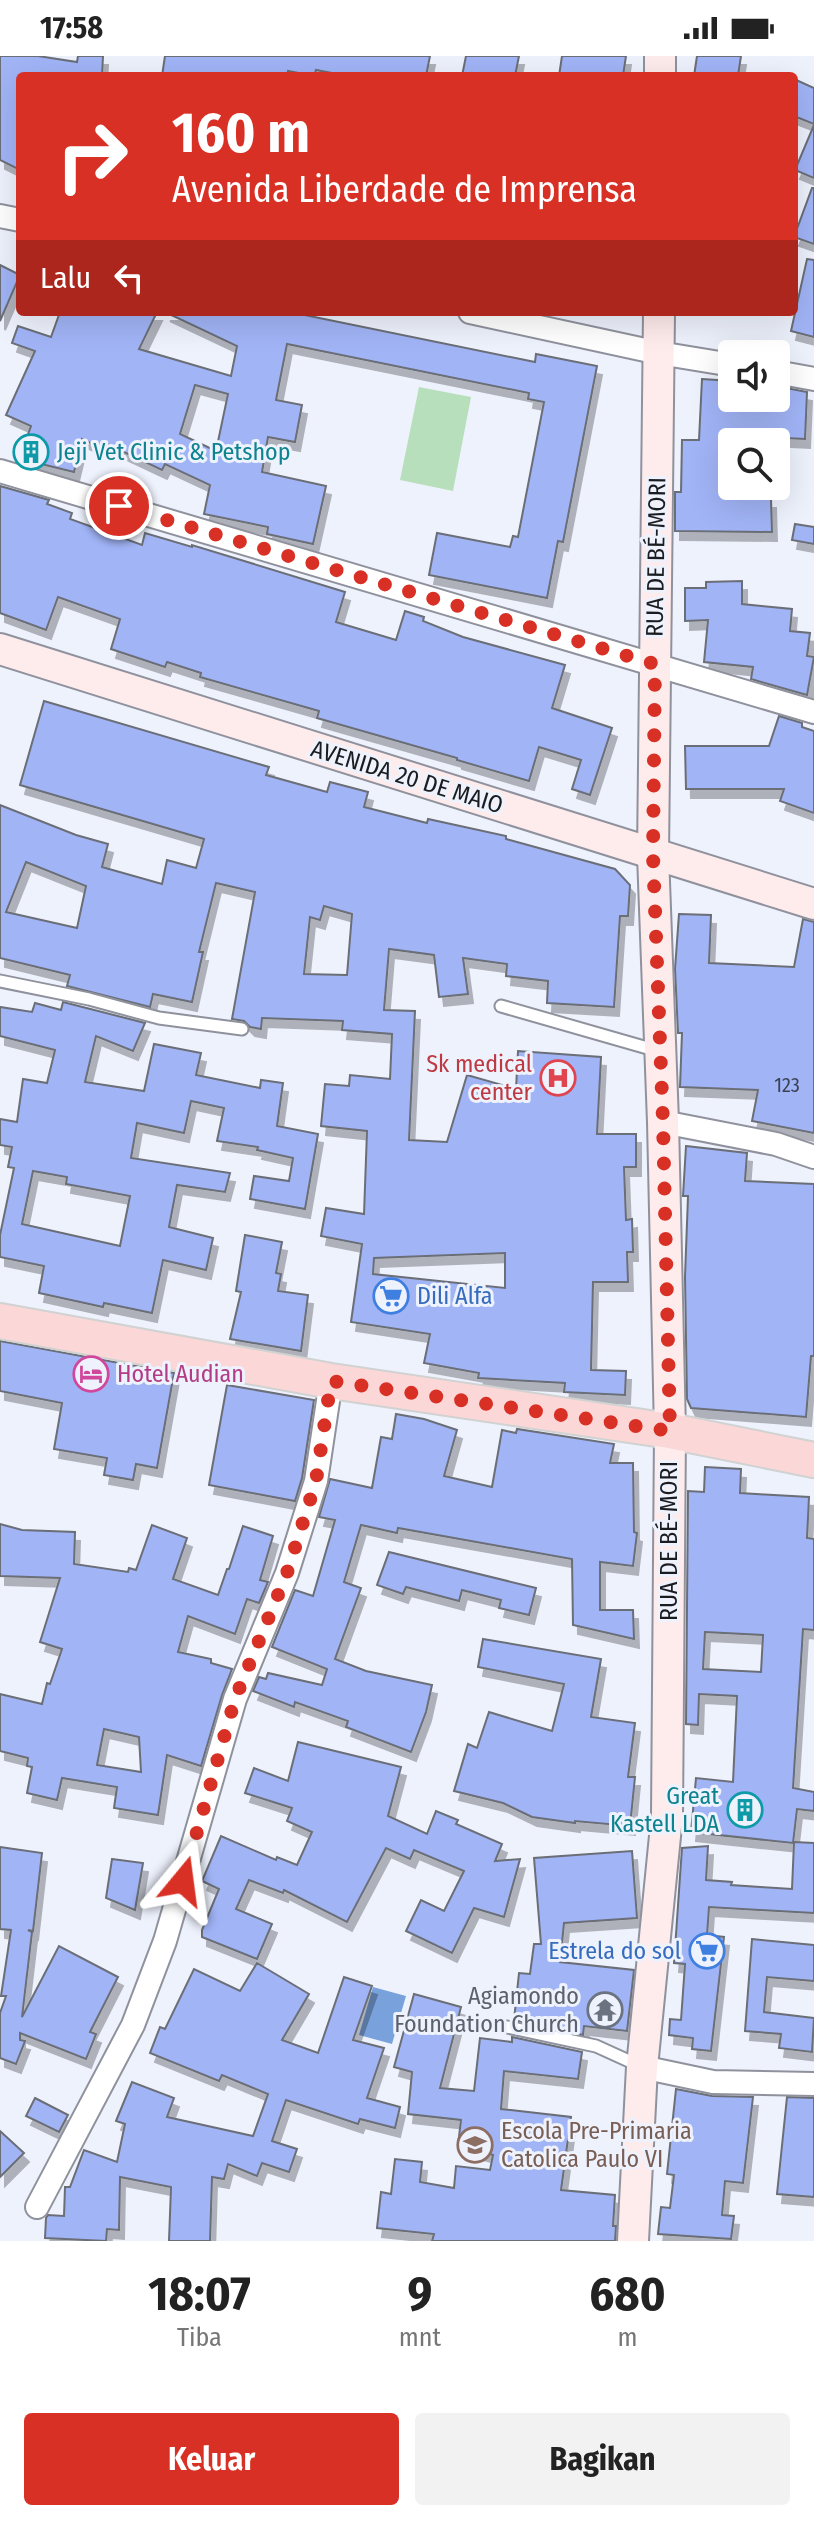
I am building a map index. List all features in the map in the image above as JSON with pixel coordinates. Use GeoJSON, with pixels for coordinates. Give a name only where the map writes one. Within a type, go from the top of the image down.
{"type":"FeatureCollection","features":[{"type":"Feature","properties":{"kind":"main road","name":"RUA DE BÉ-MORI"},"geometry":{"type":"LineString","coordinates":[[633,2241],[642,2067],[667,1816],[670,1431],[653,855],[659,316]]}},
{"type":"Feature","properties":{"kind":"main road","name":"AVENIDA 20 DE MAIO"},"geometry":{"type":"LineString","coordinates":[[0,649],[814,904]]}},
{"type":"Feature","properties":{"kind":"main road"},"geometry":{"type":"LineString","coordinates":[[0,1321],[331,1381],[670,1431],[814,1460]]}},
{"type":"Feature","properties":{"kind":"street"},"geometry":{"type":"LineString","coordinates":[[488,316],[718,363]]}},
{"type":"Feature","properties":{"kind":"street"},"geometry":{"type":"LineString","coordinates":[[790,375],[814,379]]}},
{"type":"Feature","properties":{"kind":"street"},"geometry":{"type":"LineString","coordinates":[[0,471],[814,712]]}},
{"type":"Feature","properties":{"kind":"street"},"geometry":{"type":"LineString","coordinates":[[663,1122],[776,1144],[814,1157]]}},
{"type":"Feature","properties":{"kind":"street"},"geometry":{"type":"LineString","coordinates":[[37,2207],[133,2025],[165,1941],[235,1699],[287,1573],[316,1481],[331,1381]]}},
{"type":"Feature","properties":{"kind":"street"},"geometry":{"type":"LineString","coordinates":[[642,2067],[713,2082],[814,2084]]}},
{"type":"Feature","properties":{"kind":"lane"},"geometry":{"type":"LineString","coordinates":[[0,981],[89,999],[159,1018],[242,1029]]}},
{"type":"Feature","properties":{"kind":"lane"},"geometry":{"type":"LineString","coordinates":[[501,1006],[660,1052]]}},
{"type":"Feature","properties":{"kind":"lane"},"geometry":{"type":"LineString","coordinates":[[507,2027],[596,2046],[642,2067]]}},
{"type":"Feature","properties":{"kind":"green space"},"geometry":{"type":"Polygon","coordinates":[[[419,387],[471,397],[453,491],[400,480],[419,387]]]}},
{"type":"Feature","properties":{"kind":"water"},"geometry":{"type":"Polygon","coordinates":[[[373,1987],[406,1996],[392,2044],[359,2035],[373,1987]]]}},
{"type":"Feature","properties":{"kind":"building"},"geometry":{"type":"Polygon","coordinates":[[[0,56],[38,56],[77,62],[78,56],[103,56],[102,72],[16,72],[16,168],[0,160],[0,56]]]}},
{"type":"Feature","properties":{"kind":"building"},"geometry":{"type":"Polygon","coordinates":[[[165,56],[430,56],[427,72],[163,72],[165,56]]]}},
{"type":"Feature","properties":{"kind":"building"},"geometry":{"type":"Polygon","coordinates":[[[466,56],[519,56],[516,72],[463,72],[466,56]]]}},
{"type":"Feature","properties":{"kind":"building"},"geometry":{"type":"Polygon","coordinates":[[[562,56],[626,56],[624,72],[560,72],[562,56]]]}},
{"type":"Feature","properties":{"kind":"building"},"geometry":{"type":"Polygon","coordinates":[[[697,56],[741,56],[739,72],[695,72],[697,56]]]}},
{"type":"Feature","properties":{"kind":"building"},"geometry":{"type":"Polygon","coordinates":[[[798,81],[814,88],[814,124],[798,118],[798,81]]]}},
{"type":"Feature","properties":{"kind":"building"},"geometry":{"type":"Polygon","coordinates":[[[814,125],[814,178],[798,171],[798,163],[814,125]]]}},
{"type":"Feature","properties":{"kind":"building"},"geometry":{"type":"Polygon","coordinates":[[[814,188],[814,244],[798,238],[798,226],[814,188]]]}},
{"type":"Feature","properties":{"kind":"building"},"geometry":{"type":"Polygon","coordinates":[[[807,259],[814,260],[814,337],[791,331],[794,316],[798,316],[798,300],[807,259]]]}},
{"type":"Feature","properties":{"kind":"building"},"geometry":{"type":"Polygon","coordinates":[[[0,265],[16,273],[16,284],[0,321],[0,265]]]}},
{"type":"Feature","properties":{"kind":"building"},"geometry":{"type":"Polygon","coordinates":[[[59,316],[155,316],[139,349],[231,376],[237,346],[173,316],[310,316],[535,362],[536,354],[597,366],[563,542],[558,541],[547,598],[429,575],[437,533],[510,547],[513,536],[518,537],[544,402],[528,399],[529,393],[287,344],[276,400],[302,405],[295,442],[268,437],[262,472],[326,486],[313,544],[267,534],[268,527],[204,514],[210,485],[165,464],[162,470],[105,443],[102,448],[82,439],[74,472],[18,462],[31,426],[6,415],[35,351],[12,343],[18,326],[51,337],[59,316]],[[195,385],[180,434],[216,451],[228,394],[195,385]]]}},
{"type":"Feature","properties":{"kind":"building"},"geometry":{"type":"Polygon","coordinates":[[[702,379],[718,380],[718,412],[790,412],[790,389],[807,392],[805,439],[790,438],[790,428],[718,428],[718,500],[771,500],[772,532],[675,531],[675,492],[681,492],[682,440],[699,440],[702,379]]]}},
{"type":"Feature","properties":{"kind":"building"},"geometry":{"type":"Polygon","coordinates":[[[0,486],[49,500],[47,504],[72,513],[70,519],[142,545],[145,533],[345,592],[336,622],[396,640],[405,611],[463,637],[565,665],[552,708],[612,728],[590,795],[572,789],[581,760],[539,747],[529,781],[317,718],[319,711],[200,677],[201,673],[167,662],[165,667],[111,649],[120,619],[58,597],[46,630],[0,613],[0,486]]]}},
{"type":"Feature","properties":{"kind":"building"},"geometry":{"type":"Polygon","coordinates":[[[795,524],[814,527],[814,544],[792,540],[795,524]]]}},
{"type":"Feature","properties":{"kind":"building"},"geometry":{"type":"Polygon","coordinates":[[[742,581],[742,604],[792,609],[790,631],[810,633],[807,656],[814,657],[807,695],[751,679],[753,667],[704,662],[708,620],[685,621],[685,588],[706,588],[706,582],[742,581]]]}},
{"type":"Feature","properties":{"kind":"building"},"geometry":{"type":"Polygon","coordinates":[[[44,701],[269,767],[266,775],[327,792],[330,782],[368,792],[364,807],[427,823],[428,819],[506,836],[506,839],[615,869],[630,885],[628,916],[620,916],[614,1007],[547,1003],[548,981],[506,976],[507,964],[463,958],[468,994],[439,997],[434,955],[389,949],[384,1010],[415,1011],[409,1140],[447,1142],[467,1075],[516,1089],[518,1051],[601,1057],[597,1134],[636,1134],[636,1167],[624,1167],[626,1220],[632,1219],[633,1252],[627,1252],[628,1282],[593,1282],[591,1370],[626,1371],[625,1395],[564,1392],[565,1383],[478,1378],[479,1373],[424,1363],[430,1334],[351,1322],[362,1244],[321,1236],[326,1208],[364,1214],[367,1131],[321,1126],[325,1084],[349,1086],[350,1075],[390,1079],[392,1034],[342,1030],[343,1021],[262,1018],[261,1029],[232,1019],[255,892],[216,883],[199,952],[203,952],[192,1002],[153,994],[150,1007],[67,986],[70,975],[0,958],[0,805],[76,835],[108,844],[102,867],[162,884],[167,860],[196,868],[204,839],[20,785],[44,701]],[[26,862],[6,912],[77,928],[86,886],[26,862]],[[324,906],[320,920],[310,917],[304,974],[347,975],[352,914],[324,906]],[[505,1253],[374,1258],[373,1274],[505,1288],[505,1253]]]}},
{"type":"Feature","properties":{"kind":"building"},"geometry":{"type":"Polygon","coordinates":[[[779,716],[802,723],[802,727],[814,731],[814,813],[780,801],[784,789],[686,789],[685,746],[769,746],[779,716]]]}},
{"type":"Feature","properties":{"kind":"building"},"geometry":{"type":"Polygon","coordinates":[[[679,914],[711,915],[709,963],[794,967],[803,919],[814,922],[814,1133],[752,1121],[758,1090],[680,1087],[682,1033],[678,1033],[675,969],[679,914]]]}},
{"type":"Feature","properties":{"kind":"building"},"geometry":{"type":"Polygon","coordinates":[[[63,1002],[145,1023],[133,1051],[96,1036],[85,1082],[144,1091],[154,1044],[201,1053],[196,1075],[260,1088],[261,1080],[283,1083],[277,1126],[318,1134],[305,1209],[250,1199],[254,1176],[289,1181],[293,1158],[257,1150],[258,1147],[217,1141],[224,1108],[191,1101],[184,1133],[137,1123],[131,1158],[230,1173],[225,1192],[177,1185],[169,1227],[213,1238],[206,1270],[163,1260],[152,1313],[104,1303],[103,1307],[39,1293],[44,1266],[0,1257],[0,1235],[14,1168],[8,1167],[12,1147],[0,1145],[0,1119],[17,1122],[23,1079],[47,1083],[55,1050],[0,1036],[0,1007],[32,1012],[35,1003],[61,1010],[63,1002]],[[33,1171],[22,1224],[120,1246],[130,1196],[66,1184],[67,1177],[33,1171]]]}},
{"type":"Feature","properties":{"kind":"building"},"geometry":{"type":"Polygon","coordinates":[[[686,1146],[747,1153],[745,1181],[814,1184],[814,1356],[811,1356],[806,1417],[691,1408],[687,1399],[685,1277],[688,1196],[683,1196],[686,1146]]]}},
{"type":"Feature","properties":{"kind":"building"},"geometry":{"type":"Polygon","coordinates":[[[245,1235],[282,1242],[276,1273],[281,1274],[278,1291],[308,1295],[301,1351],[230,1339],[241,1292],[236,1291],[245,1235]]]}},
{"type":"Feature","properties":{"kind":"building"},"geometry":{"type":"Polygon","coordinates":[[[0,1341],[174,1373],[157,1468],[136,1464],[133,1480],[104,1475],[107,1458],[54,1449],[62,1403],[0,1391],[0,1341]]]}},
{"type":"Feature","properties":{"kind":"building"},"geometry":{"type":"Polygon","coordinates":[[[227,1385],[314,1400],[302,1478],[295,1501],[209,1485],[227,1385]]]}},
{"type":"Feature","properties":{"kind":"building"},"geometry":{"type":"Polygon","coordinates":[[[396,1414],[457,1430],[444,1476],[492,1487],[502,1430],[516,1433],[517,1429],[614,1444],[610,1463],[633,1463],[634,1532],[637,1533],[633,1566],[600,1562],[600,1610],[633,1610],[634,1639],[573,1625],[572,1559],[398,1528],[397,1533],[361,1525],[344,1582],[361,1588],[335,1659],[366,1671],[432,1685],[411,1752],[346,1727],[348,1721],[295,1702],[294,1707],[253,1691],[259,1677],[266,1679],[268,1673],[322,1685],[327,1669],[272,1647],[295,1590],[313,1596],[335,1520],[319,1517],[330,1479],[372,1488],[381,1437],[392,1439],[396,1414]]]}},
{"type":"Feature","properties":{"kind":"building"},"geometry":{"type":"Polygon","coordinates":[[[705,1467],[741,1469],[740,1493],[809,1497],[807,1538],[814,1539],[814,1630],[803,1629],[793,1788],[814,1792],[814,1811],[797,1809],[793,1843],[691,1832],[696,1778],[733,1782],[737,1696],[699,1694],[698,1725],[686,1724],[688,1491],[704,1492],[705,1467]],[[705,1632],[703,1669],[761,1672],[763,1635],[705,1632]]]}},
{"type":"Feature","properties":{"kind":"building"},"geometry":{"type":"Polygon","coordinates":[[[0,1524],[22,1530],[75,1532],[74,1564],[128,1572],[129,1568],[136,1570],[152,1525],[187,1538],[173,1579],[218,1595],[243,1526],[273,1536],[260,1580],[268,1582],[259,1603],[247,1599],[235,1634],[188,1616],[178,1652],[211,1659],[211,1663],[232,1669],[201,1766],[167,1755],[158,1815],[114,1808],[117,1787],[62,1778],[57,1800],[27,1793],[32,1767],[27,1766],[28,1758],[0,1751],[0,1694],[42,1704],[47,1683],[50,1684],[62,1649],[40,1642],[60,1578],[0,1576],[0,1524]],[[104,1729],[97,1765],[141,1772],[139,1737],[104,1729]]]}},
{"type":"Feature","properties":{"kind":"building"},"geometry":{"type":"Polygon","coordinates":[[[389,1552],[536,1588],[529,1615],[499,1608],[501,1600],[462,1590],[459,1601],[406,1587],[403,1594],[377,1585],[389,1552]]]}},
{"type":"Feature","properties":{"kind":"building"},"geometry":{"type":"Polygon","coordinates":[[[483,1639],[601,1659],[591,1717],[635,1723],[628,1777],[635,1777],[630,1826],[532,1817],[503,1803],[454,1791],[468,1744],[477,1748],[489,1712],[552,1731],[564,1684],[478,1667],[483,1639]]]}},
{"type":"Feature","properties":{"kind":"building"},"geometry":{"type":"Polygon","coordinates":[[[298,1742],[401,1767],[388,1816],[427,1834],[436,1811],[458,1820],[456,1824],[502,1844],[495,1861],[520,1859],[504,1917],[474,1908],[452,1953],[406,1931],[421,1900],[444,1911],[464,1871],[414,1850],[410,1859],[386,1848],[347,1922],[284,1890],[283,1893],[249,1880],[236,1909],[272,1924],[257,1959],[202,1937],[219,1889],[202,1881],[221,1836],[276,1860],[277,1857],[297,1865],[312,1832],[287,1821],[292,1808],[245,1793],[254,1768],[288,1781],[298,1742]]]}},
{"type":"Feature","properties":{"kind":"building"},"geometry":{"type":"Polygon","coordinates":[[[794,1842],[814,1843],[814,1913],[709,1907],[707,1935],[724,1937],[711,2051],[692,2049],[693,2038],[669,2035],[670,2019],[681,2020],[685,1964],[674,1963],[682,1848],[708,1846],[706,1880],[792,1889],[794,1842]]]}},
{"type":"Feature","properties":{"kind":"building"},"geometry":{"type":"Polygon","coordinates":[[[0,1847],[42,1853],[33,1931],[28,1930],[32,1932],[22,2017],[59,1946],[118,1977],[90,2032],[96,2034],[86,2059],[20,2033],[20,2040],[25,2041],[16,2064],[0,2058],[0,2013],[6,1996],[1,1996],[11,1930],[0,1929],[0,1847]]]}},
{"type":"Feature","properties":{"kind":"building"},"geometry":{"type":"Polygon","coordinates":[[[632,1851],[637,1918],[564,1923],[560,1962],[634,1970],[627,2031],[584,2026],[583,2035],[514,2020],[519,1973],[530,1974],[534,1944],[541,1944],[534,1858],[632,1851]]]}},
{"type":"Feature","properties":{"kind":"building"},"geometry":{"type":"Polygon","coordinates":[[[112,1859],[143,1863],[135,1910],[106,1898],[112,1859]]]}},
{"type":"Feature","properties":{"kind":"building"},"geometry":{"type":"Polygon","coordinates":[[[752,1939],[814,1945],[814,1981],[767,1977],[764,2012],[814,2018],[812,2052],[779,2048],[781,2034],[745,2031],[752,1939]]]}},
{"type":"Feature","properties":{"kind":"building"},"geometry":{"type":"Polygon","coordinates":[[[257,1963],[309,1994],[282,2040],[318,2053],[344,1977],[372,1986],[353,2040],[384,2048],[367,2098],[400,2107],[395,2128],[360,2119],[358,2124],[286,2100],[272,2141],[297,2149],[289,2172],[262,2163],[257,2176],[228,2164],[224,2179],[212,2177],[210,2241],[169,2241],[171,2187],[120,2177],[119,2230],[107,2229],[106,2241],[45,2238],[48,2215],[64,2216],[65,2187],[70,2187],[84,2150],[117,2162],[125,2124],[116,2121],[132,2082],[174,2098],[167,2117],[253,2136],[268,2094],[222,2075],[219,2081],[150,2053],[160,2027],[165,2029],[194,1969],[240,1991],[257,1963]]]}},
{"type":"Feature","properties":{"kind":"building"},"geometry":{"type":"Polygon","coordinates":[[[414,1994],[461,2007],[440,2088],[474,2091],[480,2038],[512,2042],[512,2037],[582,2052],[578,2079],[504,2071],[501,2109],[571,2117],[561,2190],[615,2195],[615,2241],[432,2241],[434,2234],[377,2228],[381,2192],[391,2194],[395,2159],[422,2162],[420,2182],[454,2188],[456,2166],[490,2170],[493,2155],[458,2145],[461,2120],[408,2114],[412,2072],[394,2067],[414,1994]]]}},
{"type":"Feature","properties":{"kind":"building"},"geometry":{"type":"Polygon","coordinates":[[[676,2089],[712,2096],[753,2097],[743,2183],[725,2181],[722,2215],[734,2216],[731,2239],[658,2234],[661,2207],[670,2208],[674,2175],[667,2174],[676,2089]]]}},
{"type":"Feature","properties":{"kind":"building"},"geometry":{"type":"Polygon","coordinates":[[[787,2097],[814,2098],[814,2197],[777,2194],[787,2097]]]}},
{"type":"Feature","properties":{"kind":"building"},"geometry":{"type":"Polygon","coordinates":[[[35,2098],[68,2115],[59,2132],[26,2116],[35,2098]]]}},
{"type":"Feature","properties":{"kind":"building"},"geometry":{"type":"Polygon","coordinates":[[[0,2131],[24,2153],[0,2177],[0,2131]]]}},
{"type":"Feature","properties":{"kind":"place","name":"Jeji Vet Clinic & Petshop"},"geometry":{"type":"Point","coordinates":[31,452]}},
{"type":"Feature","properties":{"kind":"place","name":"Sk medical center"},"geometry":{"type":"Point","coordinates":[558,1078]}},
{"type":"Feature","properties":{"kind":"place","name":"Dili Alfa"},"geometry":{"type":"Point","coordinates":[391,1296]}},
{"type":"Feature","properties":{"kind":"place","name":"Hotel Audian"},"geometry":{"type":"Point","coordinates":[91,1374]}},
{"type":"Feature","properties":{"kind":"place","name":"Great Kastell LDA"},"geometry":{"type":"Point","coordinates":[745,1810]}},
{"type":"Feature","properties":{"kind":"place","name":"Estrela do sol"},"geometry":{"type":"Point","coordinates":[707,1951]}},
{"type":"Feature","properties":{"kind":"place","name":"Agiamondo Foundation Church"},"geometry":{"type":"Point","coordinates":[605,2010]}},
{"type":"Feature","properties":{"kind":"place","name":"Escola Pre-Primaria Catolica Paulo VI"},"geometry":{"type":"Point","coordinates":[475,2145]}},
{"type":"Feature","properties":{"kind":"route"},"geometry":{"type":"LineString","coordinates":[[119,506],[655,664],[653,855],[670,1431],[331,1381],[316,1481],[287,1573],[235,1699],[183,1881]]}}]}
